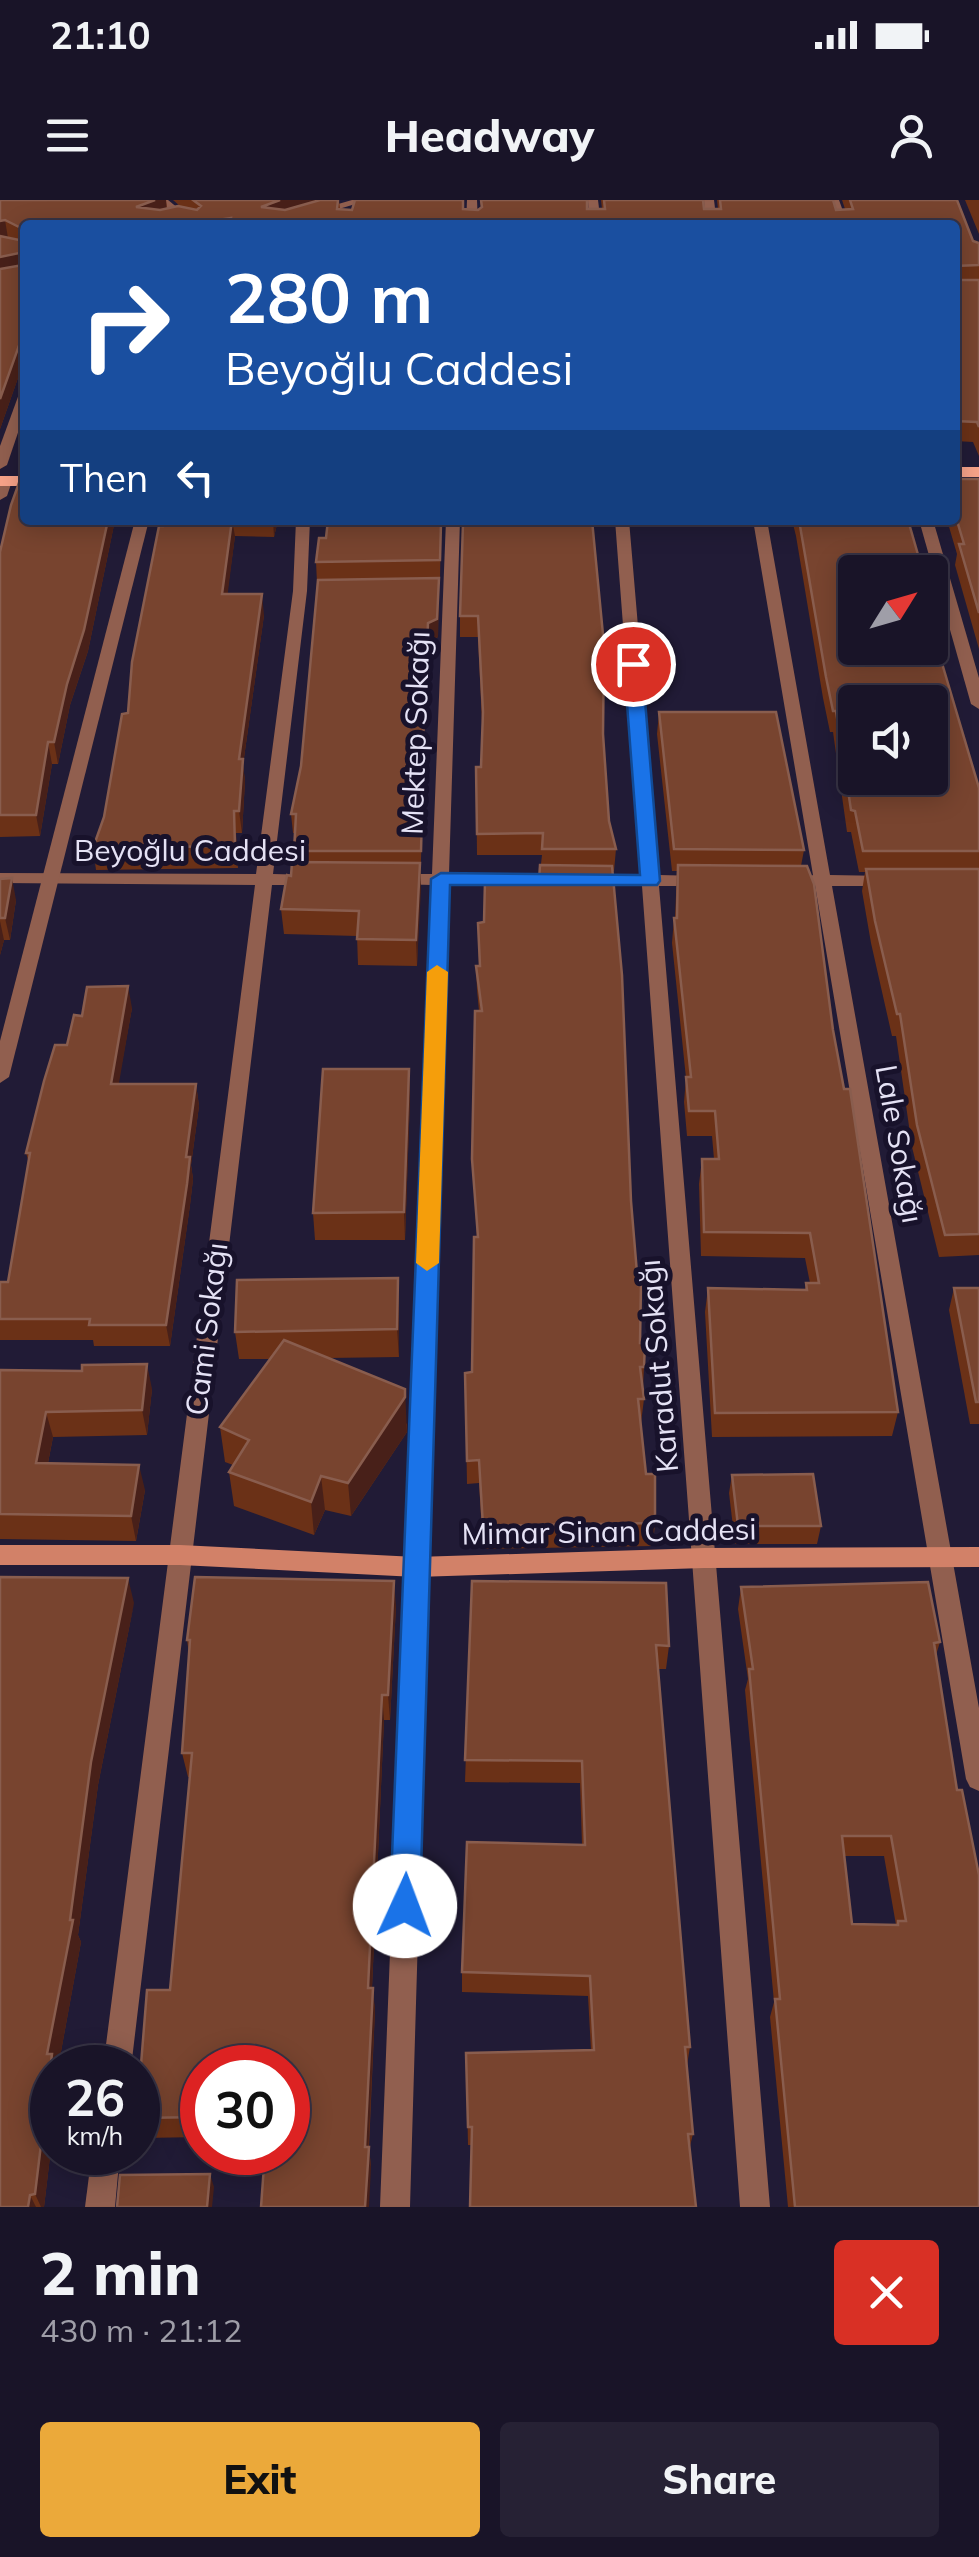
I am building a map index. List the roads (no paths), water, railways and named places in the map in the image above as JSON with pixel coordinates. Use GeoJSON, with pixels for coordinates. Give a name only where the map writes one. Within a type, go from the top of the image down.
{"type":"FeatureCollection","features":[{"type":"Feature","properties":{"kind":"main road","name":"Mimar Sinan Caddesi"},"geometry":{"type":"LineString","coordinates":[[0,1555],[180,1555],[416,1567],[704,1558],[979,1556]]}},
{"type":"Feature","properties":{"kind":"street"},"geometry":{"type":"LineString","coordinates":[[161,200],[186,220]]}},
{"type":"Feature","properties":{"kind":"street"},"geometry":{"type":"LineString","coordinates":[[293,220],[364,200]]}},
{"type":"Feature","properties":{"kind":"street"},"geometry":{"type":"LineString","coordinates":[[1,478],[20,412]]}},
{"type":"Feature","properties":{"kind":"street"},"geometry":{"type":"LineString","coordinates":[[0,1078],[141,525]]}},
{"type":"Feature","properties":{"kind":"street","name":"Cami Sokağı"},"geometry":{"type":"LineString","coordinates":[[120,2045],[262,880],[308,590],[302,525]]}},
{"type":"Feature","properties":{"kind":"street","name":"Mektep Sokağı"},"geometry":{"type":"LineString","coordinates":[[395,2207],[441,879],[443,588],[452,525]]}},
{"type":"Feature","properties":{"kind":"street","name":"Karadut Sokağı"},"geometry":{"type":"LineString","coordinates":[[622,525],[756,2207]]}},
{"type":"Feature","properties":{"kind":"street","name":"Lale Sokağı"},"geometry":{"type":"LineString","coordinates":[[761,525],[979,1779]]}},
{"type":"Feature","properties":{"kind":"street"},"geometry":{"type":"LineString","coordinates":[[927,525],[979,704]]}},
{"type":"Feature","properties":{"kind":"street","name":"Beyoğlu Caddesi"},"geometry":{"type":"LineString","coordinates":[[0,878],[322,880]]}},
{"type":"Feature","properties":{"kind":"street"},"geometry":{"type":"LineString","coordinates":[[381,880],[727,880]]}},
{"type":"Feature","properties":{"kind":"street"},"geometry":{"type":"LineString","coordinates":[[784,880],[901,881]]}},
{"type":"Feature","properties":{"kind":"street"},"geometry":{"type":"LineString","coordinates":[[100,2207],[103,2175]]}}]}
